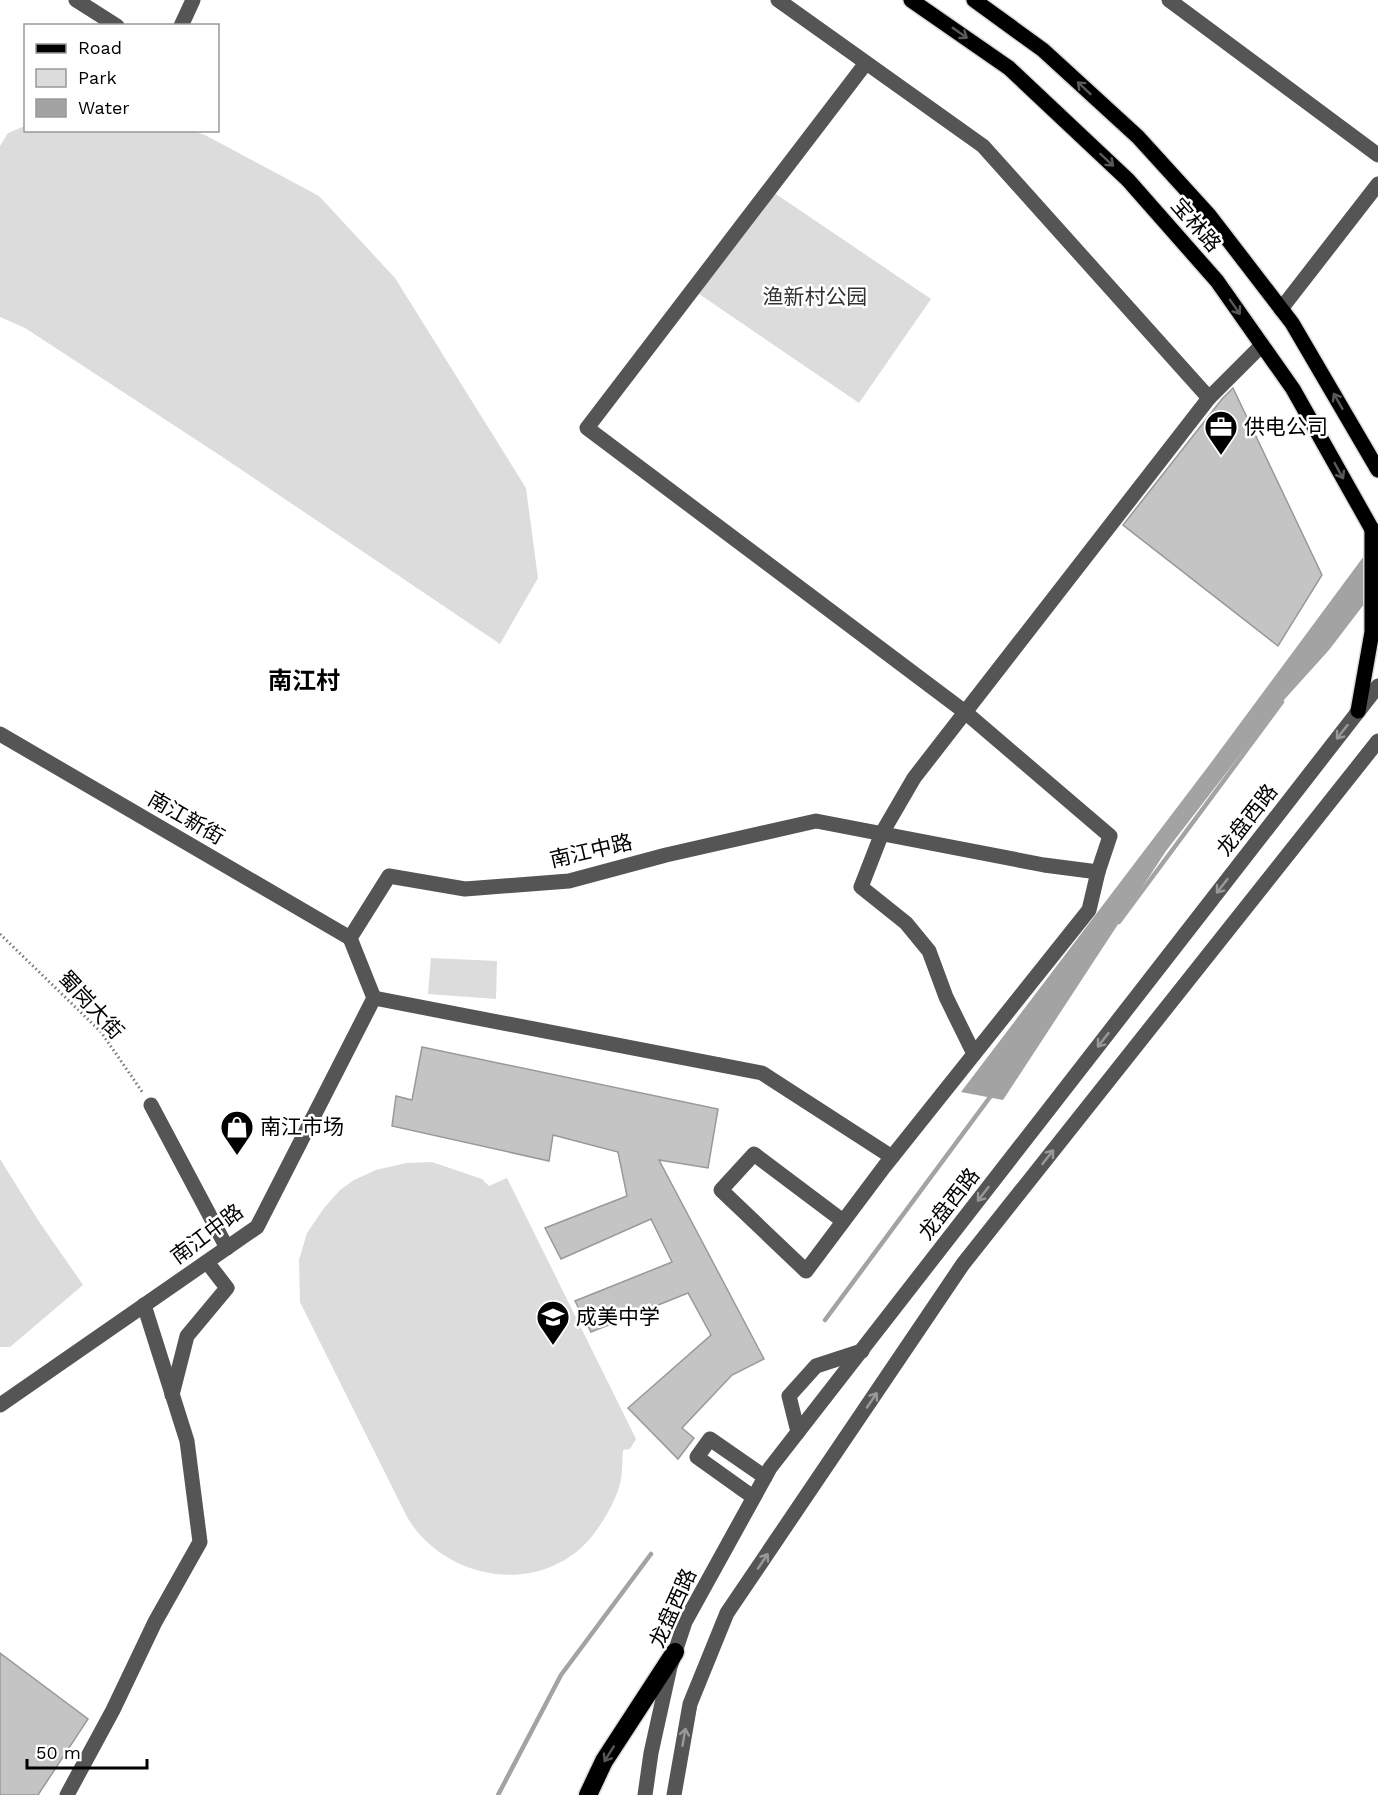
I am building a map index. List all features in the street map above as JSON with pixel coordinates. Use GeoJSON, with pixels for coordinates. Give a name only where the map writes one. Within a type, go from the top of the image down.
{"type":"FeatureCollection","features":[{"type":"Feature","properties":{"kind":"highway"},"geometry":{"type":"LineString","coordinates":[[588,1795],[604,1761],[675,1652]]}},
{"type":"Feature","properties":{"kind":"main road","name":"宝林路"},"geometry":{"type":"LineString","coordinates":[[912,0],[1009,68],[1128,180],[1217,281],[1293,389],[1375,534]]}},
{"type":"Feature","properties":{"kind":"main road","name":"宝林路"},"geometry":{"type":"LineString","coordinates":[[974,0],[1043,50],[1138,137],[1209,215],[1292,323],[1378,470]]}},
{"type":"Feature","properties":{"kind":"main road"},"geometry":{"type":"LineString","coordinates":[[1358,711],[1372,625],[1375,534]]}},
{"type":"Feature","properties":{"kind":"street"},"geometry":{"type":"LineString","coordinates":[[76,0],[114,24]]}},
{"type":"Feature","properties":{"kind":"street"},"geometry":{"type":"LineString","coordinates":[[182,24],[193,0]]}},
{"type":"Feature","properties":{"kind":"street"},"geometry":{"type":"LineString","coordinates":[[778,0],[983,146],[1209,398]]}},
{"type":"Feature","properties":{"kind":"street"},"geometry":{"type":"LineString","coordinates":[[1170,0],[1378,155]]}},
{"type":"Feature","properties":{"kind":"street"},"geometry":{"type":"LineString","coordinates":[[843,1221],[753,1154],[721,1190],[806,1271],[892,1157],[1089,910],[1110,836],[965,712],[587,428],[866,63]]}},
{"type":"Feature","properties":{"kind":"street"},"geometry":{"type":"LineString","coordinates":[[1281,309],[1378,184]]}},
{"type":"Feature","properties":{"kind":"street"},"geometry":{"type":"LineString","coordinates":[[974,1054],[946,997],[929,951],[906,923],[861,887],[882,833],[914,778],[1209,398],[1262,345]]}},
{"type":"Feature","properties":{"kind":"street","name":"龙盘西路"},"geometry":{"type":"LineString","coordinates":[[645,1795],[651,1752],[675,1652],[685,1622],[765,1477],[1378,686]]}},
{"type":"Feature","properties":{"kind":"street","name":"南江新街"},"geometry":{"type":"LineString","coordinates":[[0,734],[350,938]]}},
{"type":"Feature","properties":{"kind":"street"},"geometry":{"type":"LineString","coordinates":[[674,1795],[690,1704],[727,1613],[963,1264],[1378,741]]}},
{"type":"Feature","properties":{"kind":"street","name":"南江中路"},"geometry":{"type":"LineString","coordinates":[[350,938],[389,876],[465,889],[570,881],[666,855],[816,821],[1044,865],[1098,872]]}},
{"type":"Feature","properties":{"kind":"street"},"geometry":{"type":"LineString","coordinates":[[350,938],[374,998],[762,1073],[892,1157]]}},
{"type":"Feature","properties":{"kind":"street","name":"南江中路"},"geometry":{"type":"LineString","coordinates":[[0,1405],[257,1227],[374,998]]}},
{"type":"Feature","properties":{"kind":"street"},"geometry":{"type":"LineString","coordinates":[[151,1105],[227,1248]]}},
{"type":"Feature","properties":{"kind":"street"},"geometry":{"type":"LineString","coordinates":[[172,1395],[187,1336],[227,1288],[207,1262]]}},
{"type":"Feature","properties":{"kind":"street"},"geometry":{"type":"LineString","coordinates":[[67,1795],[113,1710],[154,1622],[200,1542],[187,1441],[144,1305]]}},
{"type":"Feature","properties":{"kind":"street"},"geometry":{"type":"LineString","coordinates":[[798,1432],[789,1396],[816,1366],[862,1351]]}},
{"type":"Feature","properties":{"kind":"street"},"geometry":{"type":"LineString","coordinates":[[753,1497],[697,1457],[710,1440],[765,1477]]}},
{"type":"Feature","properties":{"kind":"path","name":"蜀岗大街"},"geometry":{"type":"LineString","coordinates":[[0,934],[101,1032],[151,1105]]}},
{"type":"Feature","properties":{"kind":"green space"},"geometry":{"type":"Polygon","coordinates":[[[24,126],[24,132],[195,132],[319,196],[395,278],[526,488],[538,578],[500,644],[221,456],[25,328],[0,317],[0,146],[8,133],[24,126]]]}},
{"type":"Feature","properties":{"kind":"green space","name":"渔新村公园"},"geometry":{"type":"Polygon","coordinates":[[[770,190],[931,299],[859,403],[699,294],[770,190]]]}},
{"type":"Feature","properties":{"kind":"green space"},"geometry":{"type":"Polygon","coordinates":[[[431,958],[497,961],[496,999],[428,994],[431,958]]]}},
{"type":"Feature","properties":{"kind":"green space"},"geometry":{"type":"Polygon","coordinates":[[[0,1159],[38,1220],[83,1285],[10,1347],[0,1347],[0,1159]]]}},
{"type":"Feature","properties":{"kind":"green space"},"geometry":{"type":"Polygon","coordinates":[[[432,1162],[482,1179],[489,1186],[507,1178],[636,1439],[630,1449],[623,1450],[621,1478],[617,1494],[600,1526],[584,1545],[563,1561],[539,1571],[515,1575],[490,1573],[465,1566],[443,1554],[423,1538],[407,1517],[300,1302],[299,1260],[307,1233],[340,1190],[354,1180],[376,1170],[406,1163],[432,1162]]]}},
{"type":"Feature","properties":{"kind":"water"},"geometry":{"type":"Polygon","coordinates":[[[1378,537],[1378,586],[1329,650],[1274,711],[1166,851],[1003,1100],[961,1092],[1210,764],[1378,537]]]}},
{"type":"Feature","properties":{"kind":"building","name":"供电公司"},"geometry":{"type":"Polygon","coordinates":[[[1233,388],[1322,575],[1278,646],[1123,525],[1233,388]]]}},
{"type":"Feature","properties":{"kind":"building"},"geometry":{"type":"Polygon","coordinates":[[[422,1047],[718,1109],[708,1168],[659,1160],[764,1359],[732,1375],[682,1428],[694,1438],[678,1459],[628,1408],[711,1335],[688,1293],[591,1332],[575,1301],[672,1262],[651,1219],[561,1259],[545,1228],[627,1196],[618,1152],[553,1135],[549,1161],[392,1126],[396,1096],[412,1100],[422,1047]]]}},
{"type":"Feature","properties":{"kind":"building"},"geometry":{"type":"Polygon","coordinates":[[[0,1653],[88,1719],[38,1795],[0,1795],[0,1653]]]}},
{"type":"Feature","properties":{"kind":"waterway"},"geometry":{"type":"LineString","coordinates":[[1119,922],[1282,702]]}},
{"type":"Feature","properties":{"kind":"waterway"},"geometry":{"type":"LineString","coordinates":[[825,1320],[993,1093]]}},
{"type":"Feature","properties":{"kind":"waterway"},"geometry":{"type":"LineString","coordinates":[[498,1795],[561,1675],[651,1554]]}},
{"type":"Feature","properties":{"kind":"place","name":"供电公司"},"geometry":{"type":"Point","coordinates":[1221,456]}},
{"type":"Feature","properties":{"kind":"place","name":"南江市场"},"geometry":{"type":"Point","coordinates":[237,1156]}},
{"type":"Feature","properties":{"kind":"place","name":"成美中学"},"geometry":{"type":"Point","coordinates":[553,1346]}},
{"type":"Feature","properties":{"kind":"district","name":"南江村"},"geometry":{"type":"Point","coordinates":[304,681]}}]}
